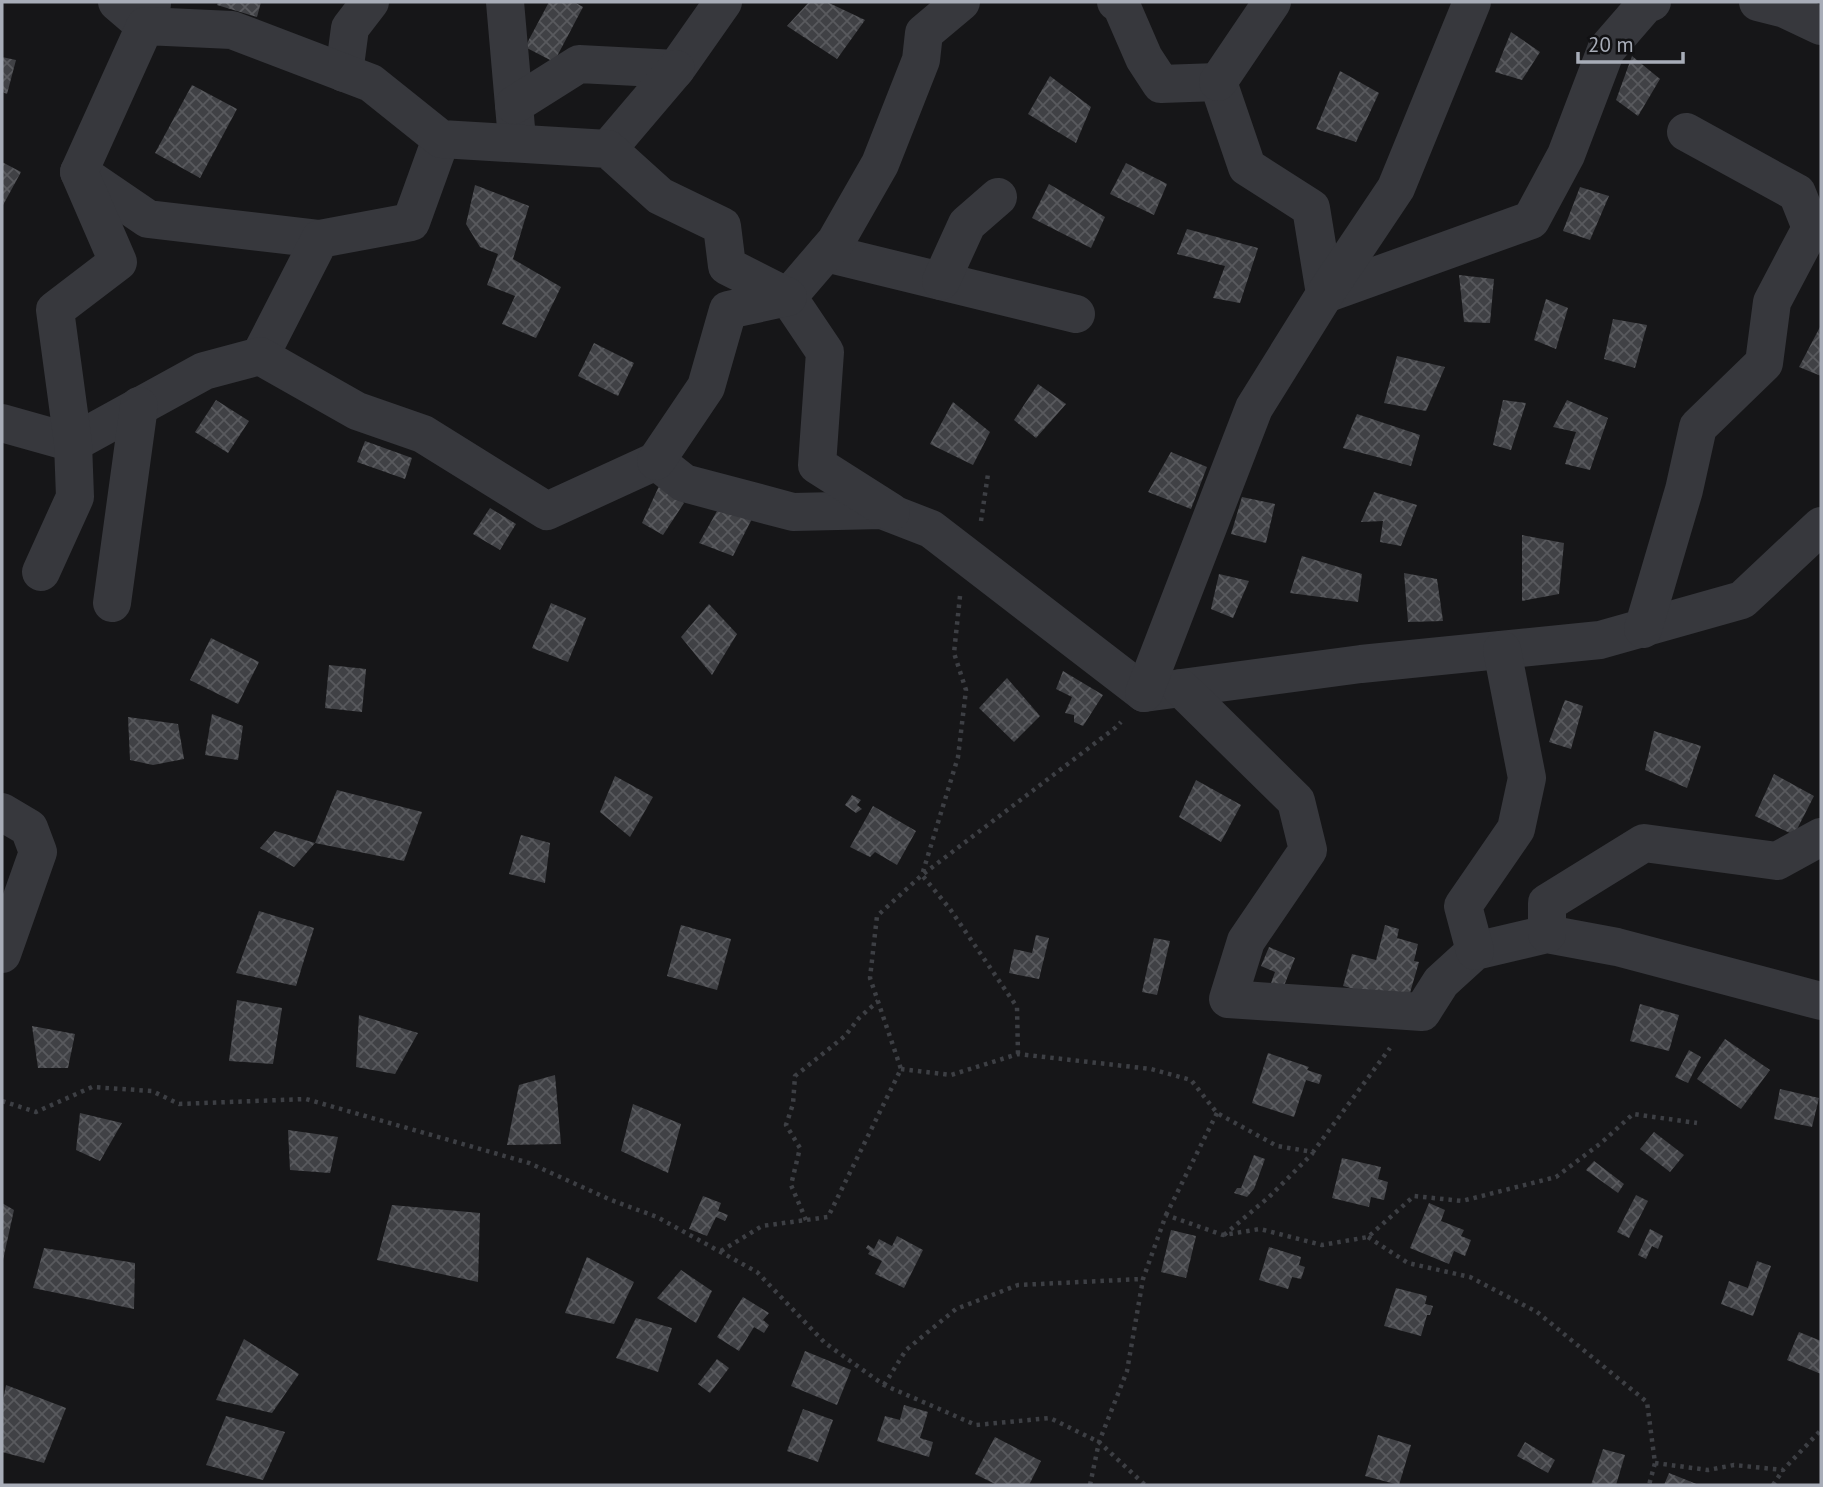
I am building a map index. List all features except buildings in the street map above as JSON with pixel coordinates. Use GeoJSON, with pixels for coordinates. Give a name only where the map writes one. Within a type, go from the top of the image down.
{"type":"FeatureCollection","features":[{"type":"Feature","properties":{"kind":"street"},"geometry":{"type":"LineString","coordinates":[[117,2],[149,14],[232,30],[371,83],[441,139],[608,149],[660,196],[722,226],[727,266],[788,297],[824,352],[817,465],[899,517]]}},
{"type":"Feature","properties":{"kind":"street"},"geometry":{"type":"LineString","coordinates":[[344,73],[350,28],[370,2]]}},
{"type":"Feature","properties":{"kind":"street"},"geometry":{"type":"LineString","coordinates":[[505,2],[518,144]]}},
{"type":"Feature","properties":{"kind":"street"},"geometry":{"type":"LineString","coordinates":[[608,149],[676,69],[723,2]]}},
{"type":"Feature","properties":{"kind":"street"},"geometry":{"type":"LineString","coordinates":[[2,423],[73,443],[204,371],[260,356],[357,411],[423,434],[547,511],[656,461],[706,387],[729,310],[788,297],[836,241],[880,164],[922,60],[924,33],[961,2]]}},
{"type":"Feature","properties":{"kind":"street"},"geometry":{"type":"LineString","coordinates":[[1116,2],[1121,5],[1144,58],[1161,84],[1218,82]]}},
{"type":"Feature","properties":{"kind":"street"},"geometry":{"type":"LineString","coordinates":[[1218,82],[1272,2]]}},
{"type":"Feature","properties":{"kind":"street"},"geometry":{"type":"LineString","coordinates":[[1163,691],[1254,408],[1325,294],[1396,188],[1472,2]]}},
{"type":"Feature","properties":{"kind":"street"},"geometry":{"type":"LineString","coordinates":[[1325,294],[1531,220],[1566,155],[1606,50],[1645,5],[1653,2]]}},
{"type":"Feature","properties":{"kind":"street"},"geometry":{"type":"LineString","coordinates":[[1758,2],[1785,9],[1821,26]]}},
{"type":"Feature","properties":{"kind":"street"},"geometry":{"type":"LineString","coordinates":[[41,572],[75,497],[73,443],[55,310],[118,262],[79,172],[149,14]]}},
{"type":"Feature","properties":{"kind":"street"},"geometry":{"type":"LineString","coordinates":[[514,105],[579,64],[676,69]]}},
{"type":"Feature","properties":{"kind":"street"},"geometry":{"type":"LineString","coordinates":[[1218,82],[1247,167],[1311,208],[1325,294]]}},
{"type":"Feature","properties":{"kind":"street"},"geometry":{"type":"LineString","coordinates":[[1643,629],[1684,490],[1698,427],[1764,363],[1772,302],[1811,228],[1797,193],[1686,132]]}},
{"type":"Feature","properties":{"kind":"street"},"geometry":{"type":"LineString","coordinates":[[79,172],[148,219],[320,239],[411,222],[441,139]]}},
{"type":"Feature","properties":{"kind":"street"},"geometry":{"type":"LineString","coordinates":[[941,281],[967,224],[998,197]]}},
{"type":"Feature","properties":{"kind":"street"},"geometry":{"type":"LineString","coordinates":[[260,356],[320,239]]}},
{"type":"Feature","properties":{"kind":"street"},"geometry":{"type":"LineString","coordinates":[[826,253],[1076,314]]}},
{"type":"Feature","properties":{"kind":"street"},"geometry":{"type":"LineString","coordinates":[[112,603],[139,406]]}},
{"type":"Feature","properties":{"kind":"street"},"geometry":{"type":"LineString","coordinates":[[656,461],[684,483],[793,512],[882,510],[931,529],[973,562],[1163,691],[1296,801],[1308,849],[1246,941],[1227,999],[1422,1012],[1441,982],[1475,951],[1547,934],[1617,947],[1821,1001]]}},
{"type":"Feature","properties":{"kind":"street"},"geometry":{"type":"LineString","coordinates":[[1163,691],[1361,664],[1600,640],[1742,600],[1821,526]]}},
{"type":"Feature","properties":{"kind":"street"},"geometry":{"type":"LineString","coordinates":[[1475,951],[1463,906],[1516,829],[1527,778],[1502,650]]}},
{"type":"Feature","properties":{"kind":"street"},"geometry":{"type":"LineString","coordinates":[[2,812],[29,828],[38,852],[2,954]]}},
{"type":"Feature","properties":{"kind":"street"},"geometry":{"type":"LineString","coordinates":[[1547,934],[1547,903],[1644,843],[1777,861],[1821,837]]}},
{"type":"Feature","properties":{"kind":"path"},"geometry":{"type":"LineString","coordinates":[[922,875],[958,757],[966,690],[954,653],[960,590],[973,562],[988,474]]}},
{"type":"Feature","properties":{"kind":"path"},"geometry":{"type":"LineString","coordinates":[[720,1252],[762,1226],[828,1217],[901,1069],[870,978],[877,916],[922,875],[1163,691]]}},
{"type":"Feature","properties":{"kind":"path"},"geometry":{"type":"LineString","coordinates":[[922,875],[950,909],[1017,1007],[1018,1054]]}},
{"type":"Feature","properties":{"kind":"path"},"geometry":{"type":"LineString","coordinates":[[806,1220],[791,1185],[800,1148],[786,1125],[793,1104],[794,1076],[845,1036],[859,1018],[878,1001]]}},
{"type":"Feature","properties":{"kind":"path"},"geometry":{"type":"LineString","coordinates":[[1223,1235],[1269,1197],[1313,1152],[1384,1055],[1422,1012]]}},
{"type":"Feature","properties":{"kind":"path"},"geometry":{"type":"LineString","coordinates":[[901,1069],[951,1075],[1018,1054],[1151,1069],[1191,1080],[1217,1113],[1277,1146],[1313,1152]]}},
{"type":"Feature","properties":{"kind":"path"},"geometry":{"type":"LineString","coordinates":[[2,1101],[36,1112],[92,1087],[152,1091],[178,1104],[306,1099],[529,1163],[611,1200],[657,1217],[757,1272],[825,1343],[884,1385],[976,1425],[1050,1418],[1099,1442],[1145,1485]]}},
{"type":"Feature","properties":{"kind":"path"},"geometry":{"type":"LineString","coordinates":[[1090,1485],[1099,1442],[1127,1371],[1143,1279],[1166,1215],[1217,1113]]}},
{"type":"Feature","properties":{"kind":"path"},"geometry":{"type":"LineString","coordinates":[[1166,1215],[1223,1235],[1260,1229],[1322,1245],[1367,1237],[1414,1196],[1462,1201],[1556,1177],[1601,1143],[1633,1114],[1697,1123]]}},
{"type":"Feature","properties":{"kind":"path"},"geometry":{"type":"LineString","coordinates":[[1367,1237],[1408,1263],[1470,1277],[1537,1312],[1647,1402],[1655,1463],[1649,1485]]}},
{"type":"Feature","properties":{"kind":"path"},"geometry":{"type":"LineString","coordinates":[[884,1385],[906,1350],[956,1309],[1018,1285],[1143,1279]]}},
{"type":"Feature","properties":{"kind":"path"},"geometry":{"type":"LineString","coordinates":[[1773,1485],[1783,1470],[1821,1430]]}},
{"type":"Feature","properties":{"kind":"path"},"geometry":{"type":"LineString","coordinates":[[1655,1463],[1708,1470],[1734,1465],[1783,1470]]}}]}
